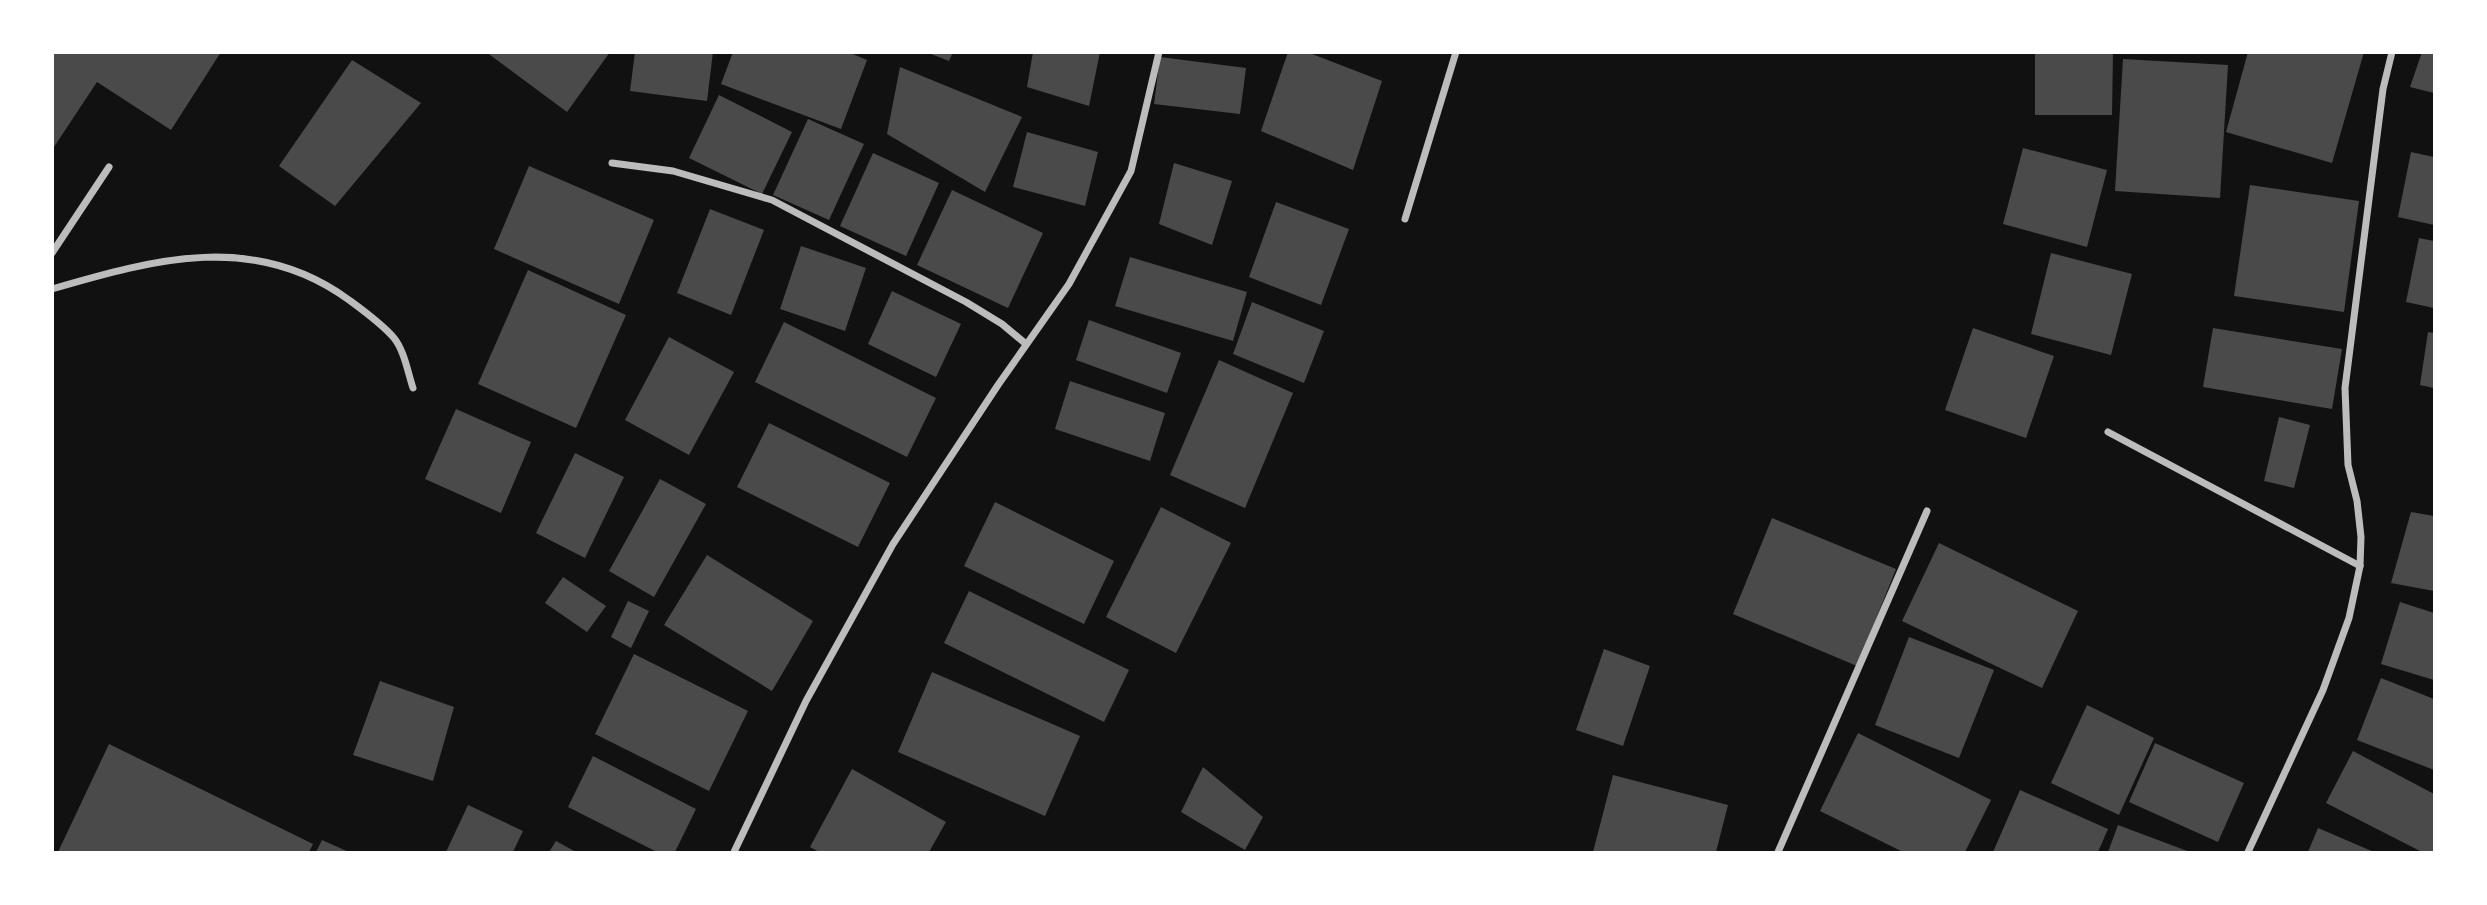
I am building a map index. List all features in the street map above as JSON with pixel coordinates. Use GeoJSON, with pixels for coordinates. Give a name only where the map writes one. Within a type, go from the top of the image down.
{"type":"FeatureCollection","features":[{"type":"Feature","properties":{"kind":"street"},"geometry":{"type":"LineString","coordinates":[[734,852],[806,701],[893,544],[1069,284],[1131,171],[1159,52]]}},
{"type":"Feature","properties":{"kind":"street"},"geometry":{"type":"LineString","coordinates":[[1405,219],[1455,52]]}},
{"type":"Feature","properties":{"kind":"street"},"geometry":{"type":"LineString","coordinates":[[2248,852],[2323,690],[2348,618],[2360,566],[2361,537],[2357,501],[2348,466],[2345,388],[2383,89],[2392,52]]}},
{"type":"Feature","properties":{"kind":"street"},"geometry":{"type":"LineString","coordinates":[[612,163],[673,171],[772,200],[966,302],[1002,324],[1026,344]]}},
{"type":"Feature","properties":{"kind":"street"},"geometry":{"type":"LineString","coordinates":[[52,253],[109,167]]}},
{"type":"Feature","properties":{"kind":"street"},"geometry":{"type":"LineString","coordinates":[[52,289],[141,263],[201,256],[270,261],[326,283],[396,339],[413,388]]}},
{"type":"Feature","properties":{"kind":"street"},"geometry":{"type":"LineString","coordinates":[[2108,432],[2360,566]]}},
{"type":"Feature","properties":{"kind":"street"},"geometry":{"type":"LineString","coordinates":[[1778,852],[1927,512]]}},
{"type":"Feature","properties":{"kind":"building"},"geometry":{"type":"Polygon","coordinates":[[[52,52],[221,52],[171,130],[97,82],[52,150],[52,52]]]}},
{"type":"Feature","properties":{"kind":"building"},"geometry":{"type":"Polygon","coordinates":[[[486,52],[610,52],[567,112],[486,52]]]}},
{"type":"Feature","properties":{"kind":"building"},"geometry":{"type":"Polygon","coordinates":[[[635,52],[713,52],[707,101],[630,91],[635,52]]]}},
{"type":"Feature","properties":{"kind":"building"},"geometry":{"type":"Polygon","coordinates":[[[733,52],[848,52],[867,60],[841,129],[721,84],[733,52]]]}},
{"type":"Feature","properties":{"kind":"building"},"geometry":{"type":"Polygon","coordinates":[[[926,52],[953,52],[949,61],[926,52]]]}},
{"type":"Feature","properties":{"kind":"building"},"geometry":{"type":"Polygon","coordinates":[[[1033,52],[1100,52],[1089,106],[1027,87],[1033,52]]]}},
{"type":"Feature","properties":{"kind":"building"},"geometry":{"type":"Polygon","coordinates":[[[1288,52],[1307,52],[1382,81],[1353,170],[1261,131],[1288,52]]]}},
{"type":"Feature","properties":{"kind":"building"},"geometry":{"type":"Polygon","coordinates":[[[2035,52],[2113,52],[2112,115],[2035,115],[2035,52]]]}},
{"type":"Feature","properties":{"kind":"building"},"geometry":{"type":"Polygon","coordinates":[[[2248,52],[2364,52],[2332,163],[2226,132],[2248,52]]]}},
{"type":"Feature","properties":{"kind":"building"},"geometry":{"type":"Polygon","coordinates":[[[2422,52],[2434,52],[2434,93],[2410,87],[2422,52]]]}},
{"type":"Feature","properties":{"kind":"building"},"geometry":{"type":"Polygon","coordinates":[[[1160,57],[1246,68],[1240,114],[1154,104],[1160,57]]]}},
{"type":"Feature","properties":{"kind":"building"},"geometry":{"type":"Polygon","coordinates":[[[2123,59],[2228,65],[2220,198],[2115,191],[2123,59]]]}},
{"type":"Feature","properties":{"kind":"building"},"geometry":{"type":"Polygon","coordinates":[[[352,60],[421,103],[335,206],[279,166],[352,60]]]}},
{"type":"Feature","properties":{"kind":"building"},"geometry":{"type":"Polygon","coordinates":[[[900,67],[1022,117],[985,192],[887,134],[900,67]]]}},
{"type":"Feature","properties":{"kind":"building"},"geometry":{"type":"Polygon","coordinates":[[[719,95],[792,132],[762,194],[689,158],[719,95]]]}},
{"type":"Feature","properties":{"kind":"building"},"geometry":{"type":"Polygon","coordinates":[[[808,119],[864,144],[829,220],[773,195],[808,119]]]}},
{"type":"Feature","properties":{"kind":"building"},"geometry":{"type":"Polygon","coordinates":[[[1027,132],[1098,152],[1085,206],[1013,187],[1027,132]]]}},
{"type":"Feature","properties":{"kind":"building"},"geometry":{"type":"Polygon","coordinates":[[[2023,148],[2107,170],[2087,247],[2003,224],[2023,148]]]}},
{"type":"Feature","properties":{"kind":"building"},"geometry":{"type":"Polygon","coordinates":[[[2411,152],[2434,157],[2434,225],[2398,217],[2411,152]]]}},
{"type":"Feature","properties":{"kind":"building"},"geometry":{"type":"Polygon","coordinates":[[[873,153],[939,183],[906,256],[840,226],[873,153]]]}},
{"type":"Feature","properties":{"kind":"building"},"geometry":{"type":"Polygon","coordinates":[[[1174,163],[1232,181],[1212,245],[1159,224],[1174,163]]]}},
{"type":"Feature","properties":{"kind":"building"},"geometry":{"type":"Polygon","coordinates":[[[529,166],[654,220],[619,304],[494,249],[529,166]]]}},
{"type":"Feature","properties":{"kind":"building"},"geometry":{"type":"Polygon","coordinates":[[[2250,185],[2359,201],[2344,312],[2234,296],[2250,185]]]}},
{"type":"Feature","properties":{"kind":"building"},"geometry":{"type":"Polygon","coordinates":[[[952,190],[1043,233],[1008,308],[917,265],[952,190]]]}},
{"type":"Feature","properties":{"kind":"building"},"geometry":{"type":"Polygon","coordinates":[[[1276,202],[1349,229],[1321,305],[1249,277],[1276,202]]]}},
{"type":"Feature","properties":{"kind":"building"},"geometry":{"type":"Polygon","coordinates":[[[710,209],[764,230],[731,315],[677,293],[710,209]]]}},
{"type":"Feature","properties":{"kind":"building"},"geometry":{"type":"Polygon","coordinates":[[[2419,238],[2434,241],[2434,308],[2406,302],[2419,238]]]}},
{"type":"Feature","properties":{"kind":"building"},"geometry":{"type":"Polygon","coordinates":[[[801,246],[866,268],[845,331],[780,309],[801,246]]]}},
{"type":"Feature","properties":{"kind":"building"},"geometry":{"type":"Polygon","coordinates":[[[2051,253],[2132,274],[2111,355],[2031,334],[2051,253]]]}},
{"type":"Feature","properties":{"kind":"building"},"geometry":{"type":"Polygon","coordinates":[[[1130,257],[1247,292],[1233,341],[1115,306],[1130,257]]]}},
{"type":"Feature","properties":{"kind":"building"},"geometry":{"type":"Polygon","coordinates":[[[528,270],[626,315],[576,428],[478,384],[528,270]]]}},
{"type":"Feature","properties":{"kind":"building"},"geometry":{"type":"Polygon","coordinates":[[[892,291],[961,324],[936,377],[868,344],[892,291]]]}},
{"type":"Feature","properties":{"kind":"building"},"geometry":{"type":"Polygon","coordinates":[[[1252,302],[1324,331],[1304,383],[1233,354],[1252,302]]]}},
{"type":"Feature","properties":{"kind":"building"},"geometry":{"type":"Polygon","coordinates":[[[1089,320],[1181,353],[1167,393],[1076,360],[1089,320]]]}},
{"type":"Feature","properties":{"kind":"building"},"geometry":{"type":"Polygon","coordinates":[[[784,322],[936,398],[907,457],[755,382],[784,322]]]}},
{"type":"Feature","properties":{"kind":"building"},"geometry":{"type":"Polygon","coordinates":[[[1973,328],[2054,356],[2026,438],[1945,410],[1973,328]]]}},
{"type":"Feature","properties":{"kind":"building"},"geometry":{"type":"Polygon","coordinates":[[[2213,328],[2342,349],[2332,409],[2203,387],[2213,328]]]}},
{"type":"Feature","properties":{"kind":"building"},"geometry":{"type":"Polygon","coordinates":[[[2428,332],[2434,333],[2434,388],[2420,385],[2428,332]]]}},
{"type":"Feature","properties":{"kind":"building"},"geometry":{"type":"Polygon","coordinates":[[[669,337],[734,372],[689,455],[625,420],[669,337]]]}},
{"type":"Feature","properties":{"kind":"building"},"geometry":{"type":"Polygon","coordinates":[[[1219,360],[1293,393],[1245,508],[1170,475],[1219,360]]]}},
{"type":"Feature","properties":{"kind":"building"},"geometry":{"type":"Polygon","coordinates":[[[1070,381],[1165,413],[1150,461],[1055,429],[1070,381]]]}},
{"type":"Feature","properties":{"kind":"building"},"geometry":{"type":"Polygon","coordinates":[[[456,409],[531,442],[501,513],[425,479],[456,409]]]}},
{"type":"Feature","properties":{"kind":"building"},"geometry":{"type":"Polygon","coordinates":[[[2279,417],[2310,425],[2294,488],[2264,481],[2279,417]]]}},
{"type":"Feature","properties":{"kind":"building"},"geometry":{"type":"Polygon","coordinates":[[[769,423],[890,483],[858,547],[737,487],[769,423]]]}},
{"type":"Feature","properties":{"kind":"building"},"geometry":{"type":"Polygon","coordinates":[[[575,453],[624,477],[585,558],[536,533],[575,453]]]}},
{"type":"Feature","properties":{"kind":"building"},"geometry":{"type":"Polygon","coordinates":[[[660,479],[706,504],[654,597],[609,571],[660,479]]]}},
{"type":"Feature","properties":{"kind":"building"},"geometry":{"type":"Polygon","coordinates":[[[995,502],[1114,561],[1084,624],[964,566],[995,502]]]}},
{"type":"Feature","properties":{"kind":"building"},"geometry":{"type":"Polygon","coordinates":[[[1161,507],[1231,543],[1176,653],[1106,617],[1161,507]]]}},
{"type":"Feature","properties":{"kind":"building"},"geometry":{"type":"Polygon","coordinates":[[[2411,512],[2434,516],[2434,591],[2391,583],[2411,512]]]}},
{"type":"Feature","properties":{"kind":"building"},"geometry":{"type":"Polygon","coordinates":[[[1772,518],[1896,569],[1857,666],[1733,614],[1772,518]]]}},
{"type":"Feature","properties":{"kind":"building"},"geometry":{"type":"Polygon","coordinates":[[[1939,543],[2078,611],[2042,688],[1902,621],[1939,543]]]}},
{"type":"Feature","properties":{"kind":"building"},"geometry":{"type":"Polygon","coordinates":[[[707,555],[813,621],[772,691],[664,625],[707,555]]]}},
{"type":"Feature","properties":{"kind":"building"},"geometry":{"type":"Polygon","coordinates":[[[563,577],[606,606],[587,632],[545,603],[563,577]]]}},
{"type":"Feature","properties":{"kind":"building"},"geometry":{"type":"Polygon","coordinates":[[[969,591],[1129,670],[1104,722],[944,643],[969,591]]]}},
{"type":"Feature","properties":{"kind":"building"},"geometry":{"type":"Polygon","coordinates":[[[628,601],[649,611],[631,648],[611,637],[628,601]]]}},
{"type":"Feature","properties":{"kind":"building"},"geometry":{"type":"Polygon","coordinates":[[[2400,602],[2434,613],[2434,680],[2381,664],[2400,602]]]}},
{"type":"Feature","properties":{"kind":"building"},"geometry":{"type":"Polygon","coordinates":[[[1909,637],[1994,670],[1959,758],[1875,725],[1909,637]]]}},
{"type":"Feature","properties":{"kind":"building"},"geometry":{"type":"Polygon","coordinates":[[[1604,649],[1650,666],[1623,746],[1576,730],[1604,649]]]}},
{"type":"Feature","properties":{"kind":"building"},"geometry":{"type":"Polygon","coordinates":[[[634,654],[748,711],[709,791],[595,734],[634,654]]]}},
{"type":"Feature","properties":{"kind":"building"},"geometry":{"type":"Polygon","coordinates":[[[932,672],[1080,736],[1045,816],[898,752],[932,672]]]}},
{"type":"Feature","properties":{"kind":"building"},"geometry":{"type":"Polygon","coordinates":[[[2381,678],[2434,699],[2434,770],[2357,740],[2381,678]]]}},
{"type":"Feature","properties":{"kind":"building"},"geometry":{"type":"Polygon","coordinates":[[[380,681],[454,707],[433,781],[353,755],[380,681]]]}},
{"type":"Feature","properties":{"kind":"building"},"geometry":{"type":"Polygon","coordinates":[[[2087,705],[2154,738],[2119,815],[2051,783],[2087,705]]]}},
{"type":"Feature","properties":{"kind":"building"},"geometry":{"type":"Polygon","coordinates":[[[1858,733],[1991,800],[1965,852],[1903,852],[1820,811],[1858,733]]]}},
{"type":"Feature","properties":{"kind":"building"},"geometry":{"type":"Polygon","coordinates":[[[2155,743],[2244,783],[2218,842],[2129,802],[2155,743]]]}},
{"type":"Feature","properties":{"kind":"building"},"geometry":{"type":"Polygon","coordinates":[[[109,744],[313,844],[309,852],[58,852],[109,744]]]}},
{"type":"Feature","properties":{"kind":"building"},"geometry":{"type":"Polygon","coordinates":[[[2353,751],[2434,794],[2434,852],[2422,852],[2326,803],[2353,751]]]}},
{"type":"Feature","properties":{"kind":"building"},"geometry":{"type":"Polygon","coordinates":[[[593,756],[696,809],[675,852],[657,852],[568,807],[593,756]]]}},
{"type":"Feature","properties":{"kind":"building"},"geometry":{"type":"Polygon","coordinates":[[[1203,767],[1263,817],[1245,850],[1181,812],[1203,767]]]}},
{"type":"Feature","properties":{"kind":"building"},"geometry":{"type":"Polygon","coordinates":[[[852,769],[946,822],[929,852],[819,852],[810,847],[852,769]]]}},
{"type":"Feature","properties":{"kind":"building"},"geometry":{"type":"Polygon","coordinates":[[[1613,775],[1728,805],[1716,852],[1593,852],[1613,775]]]}},
{"type":"Feature","properties":{"kind":"building"},"geometry":{"type":"Polygon","coordinates":[[[2020,790],[2108,829],[2098,852],[1993,852],[2020,790]]]}},
{"type":"Feature","properties":{"kind":"building"},"geometry":{"type":"Polygon","coordinates":[[[468,805],[523,831],[513,852],[446,852],[468,805]]]}},
{"type":"Feature","properties":{"kind":"building"},"geometry":{"type":"Polygon","coordinates":[[[2118,825],[2190,852],[2108,852],[2118,825]]]}},
{"type":"Feature","properties":{"kind":"building"},"geometry":{"type":"Polygon","coordinates":[[[2318,828],[2374,852],[2308,852],[2318,828]]]}},
{"type":"Feature","properties":{"kind":"building"},"geometry":{"type":"Polygon","coordinates":[[[322,840],[349,852],[316,852],[322,840]]]}},
{"type":"Feature","properties":{"kind":"building"},"geometry":{"type":"Polygon","coordinates":[[[556,841],[576,852],[549,852],[556,841]]]}}]}
